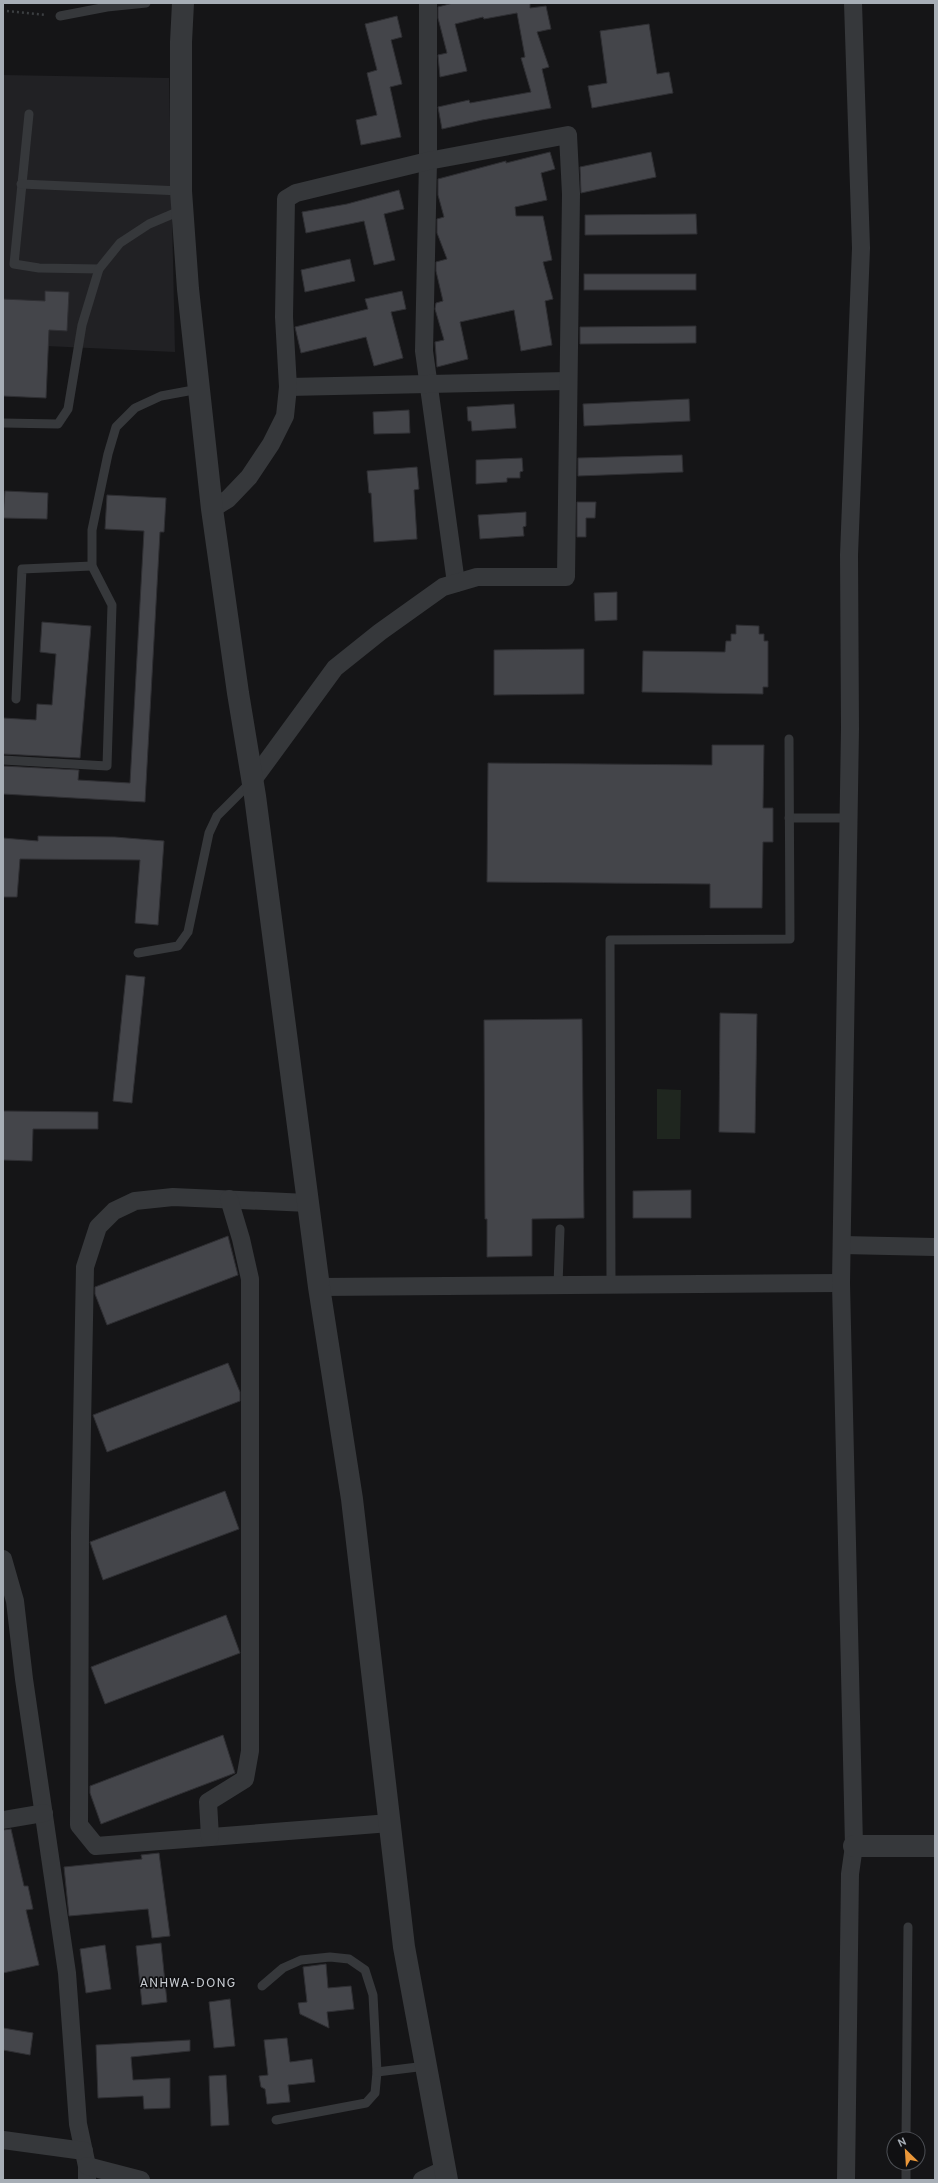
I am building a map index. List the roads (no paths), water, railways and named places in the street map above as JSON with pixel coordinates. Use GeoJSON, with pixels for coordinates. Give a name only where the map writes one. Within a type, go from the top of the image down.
{"type":"FeatureCollection","features":[{"type":"Feature","properties":{"kind":"street"},"geometry":{"type":"LineString","coordinates":[[183,3],[181,42],[182,201],[188,289],[212,509],[252,780],[319,1287],[352,1499],[404,1947],[446,2175],[422,2180]]}},
{"type":"Feature","properties":{"kind":"street"},"geometry":{"type":"LineString","coordinates":[[428,3],[428,161],[424,351],[456,583]]}},
{"type":"Feature","properties":{"kind":"street"},"geometry":{"type":"LineString","coordinates":[[846,2180],[850,1882],[854,1846],[841,1283],[848,818],[850,555],[861,248],[853,3]]}},
{"type":"Feature","properties":{"kind":"street"},"geometry":{"type":"LineString","coordinates":[[212,509],[228,499],[249,477],[271,444],[285,416],[288,387],[284,317],[286,199],[296,193],[428,161],[568,135],[571,194],[566,577],[477,577],[443,587],[380,632],[335,668],[252,780]]}},
{"type":"Feature","properties":{"kind":"street"},"geometry":{"type":"LineString","coordinates":[[288,387],[568,381]]}},
{"type":"Feature","properties":{"kind":"street"},"geometry":{"type":"LineString","coordinates":[[308,1203],[173,1197],[135,1201],[114,1211],[98,1228],[85,1267],[80,1533],[79,1825],[96,1846],[390,1823]]}},
{"type":"Feature","properties":{"kind":"street"},"geometry":{"type":"LineString","coordinates":[[210,1837],[208,1802],[245,1779],[250,1751],[250,1279],[241,1238],[229,1199]]}},
{"type":"Feature","properties":{"kind":"street"},"geometry":{"type":"LineString","coordinates":[[842,1245],[935,1246]]}},
{"type":"Feature","properties":{"kind":"street"},"geometry":{"type":"LineString","coordinates":[[319,1287],[841,1283]]}},
{"type":"Feature","properties":{"kind":"street"},"geometry":{"type":"LineString","coordinates":[[3,1559],[15,1601],[24,1679],[67,1973],[78,2124],[86,2166]]}},
{"type":"Feature","properties":{"kind":"street"},"geometry":{"type":"LineString","coordinates":[[3,1820],[44,1813]]}},
{"type":"Feature","properties":{"kind":"street"},"geometry":{"type":"LineString","coordinates":[[854,1846],[935,1846]]}},
{"type":"Feature","properties":{"kind":"street"},"geometry":{"type":"LineString","coordinates":[[3,2140],[86,2166],[141,2180]]}},
{"type":"Feature","properties":{"kind":"lane"},"geometry":{"type":"LineString","coordinates":[[60,16],[107,7],[146,3]]}},
{"type":"Feature","properties":{"kind":"lane"},"geometry":{"type":"LineString","coordinates":[[29,114],[14,264],[39,268],[99,269]]}},
{"type":"Feature","properties":{"kind":"lane"},"geometry":{"type":"LineString","coordinates":[[21,184],[182,201]]}},
{"type":"Feature","properties":{"kind":"lane"},"geometry":{"type":"LineString","coordinates":[[3,423],[58,424],[68,409],[82,325],[99,269],[120,243],[182,201]]}},
{"type":"Feature","properties":{"kind":"lane"},"geometry":{"type":"LineString","coordinates":[[3,760],[107,766],[112,605],[92,566],[92,530],[108,454],[116,428],[135,408],[161,396],[199,388]]}},
{"type":"Feature","properties":{"kind":"lane"},"geometry":{"type":"LineString","coordinates":[[16,699],[22,569],[92,566]]}},
{"type":"Feature","properties":{"kind":"lane"},"geometry":{"type":"LineString","coordinates":[[611,1285],[610,940],[790,939],[789,739]]}},
{"type":"Feature","properties":{"kind":"lane"},"geometry":{"type":"LineString","coordinates":[[138,953],[178,946],[188,932],[209,833],[217,816],[252,780]]}},
{"type":"Feature","properties":{"kind":"lane"},"geometry":{"type":"LineString","coordinates":[[789,818],[848,818]]}},
{"type":"Feature","properties":{"kind":"lane"},"geometry":{"type":"LineString","coordinates":[[558,1286],[560,1229]]}},
{"type":"Feature","properties":{"kind":"lane"},"geometry":{"type":"LineString","coordinates":[[906,2131],[908,1927]]}},
{"type":"Feature","properties":{"kind":"lane"},"geometry":{"type":"LineString","coordinates":[[262,1986],[283,1968],[301,1960],[330,1957],[350,1959],[365,1970],[373,1995],[377,2072],[375,2093],[366,2103],[276,2120]]}},
{"type":"Feature","properties":{"kind":"lane"},"geometry":{"type":"LineString","coordinates":[[377,2072],[426,2066]]}},
{"type":"Feature","properties":{"kind":"district","name":"ANHWA-DONG"},"geometry":{"type":"Point","coordinates":[188,1982]}}]}
